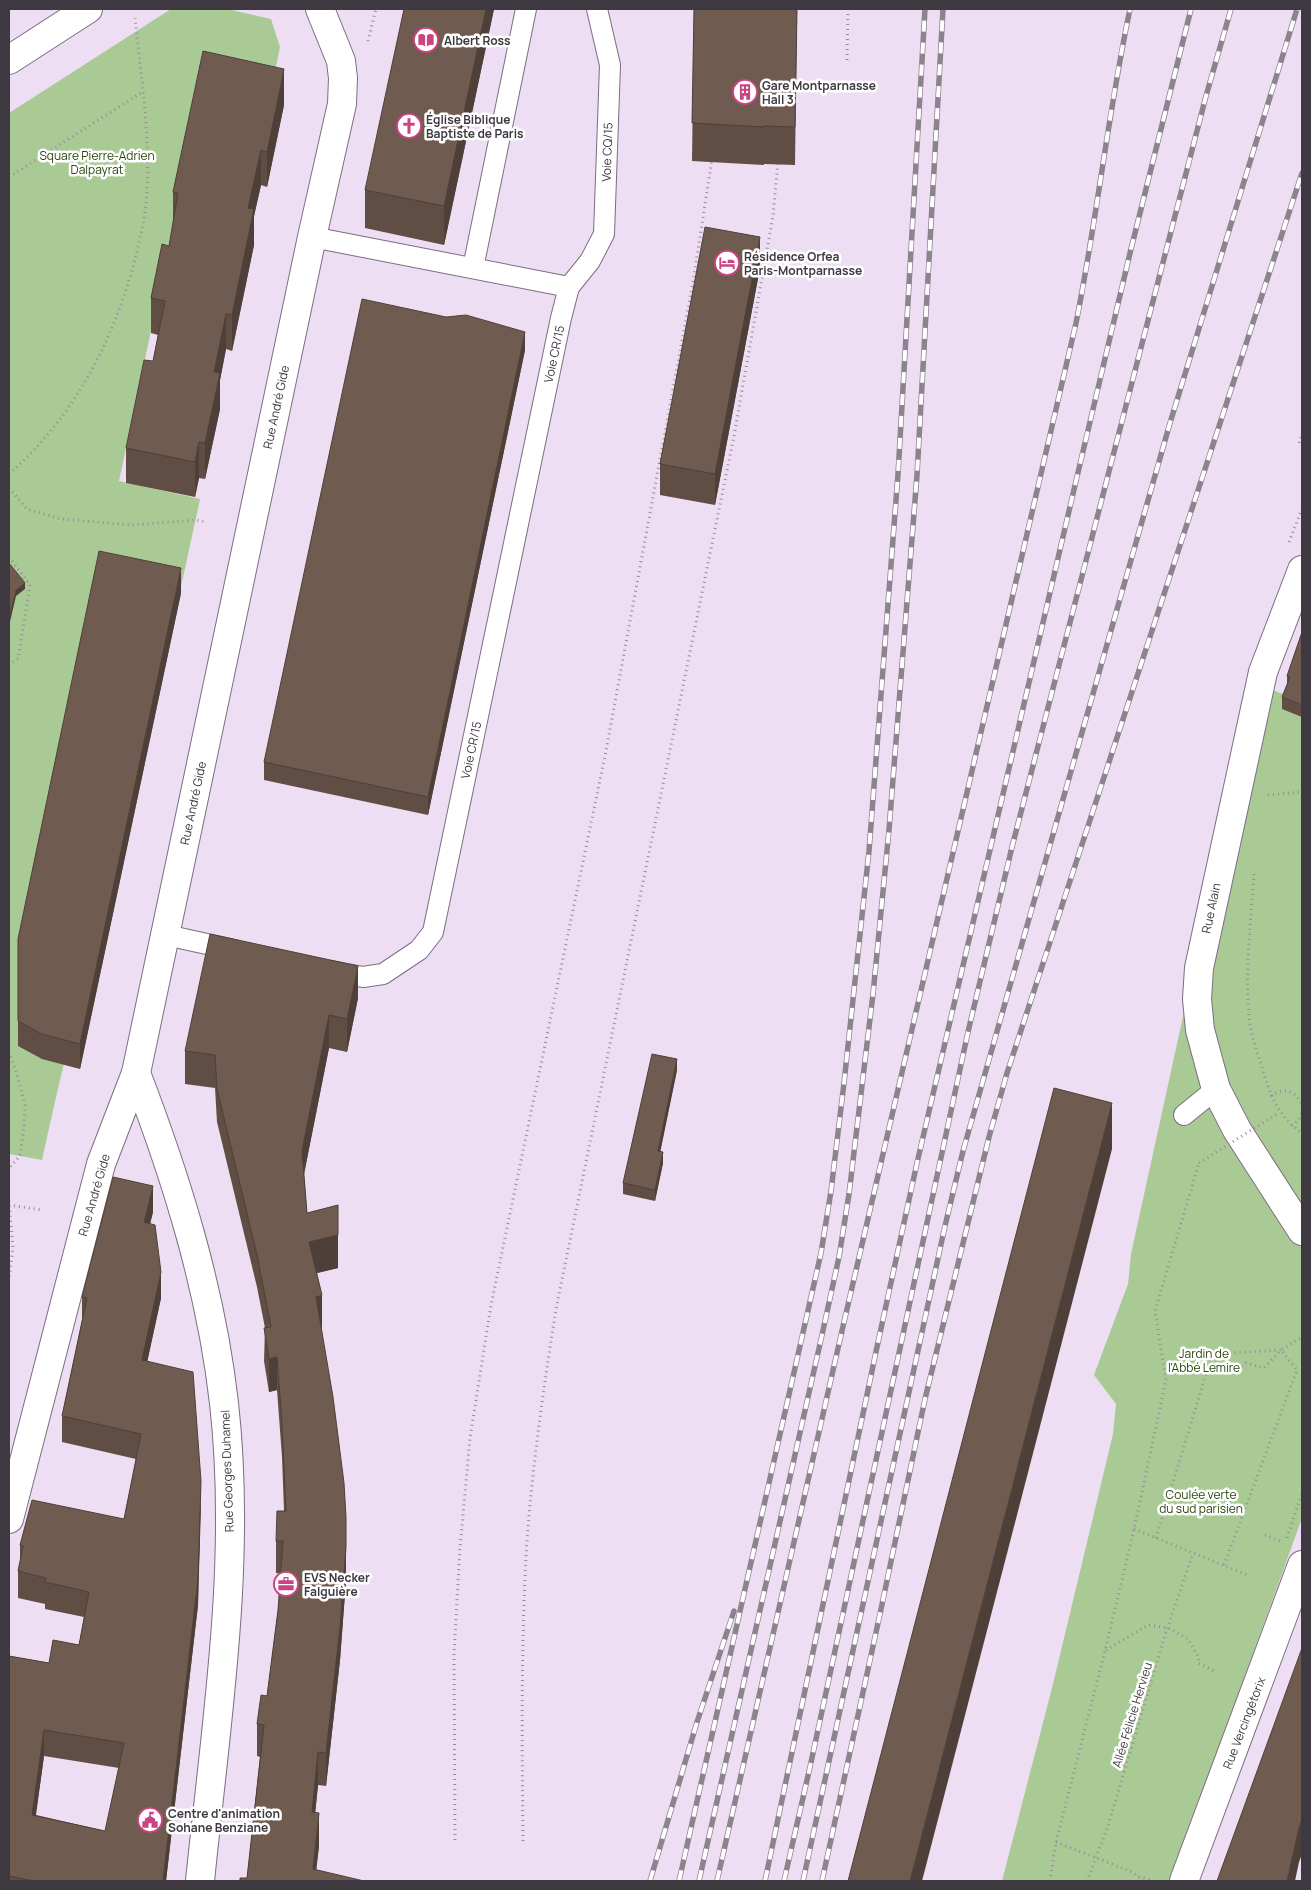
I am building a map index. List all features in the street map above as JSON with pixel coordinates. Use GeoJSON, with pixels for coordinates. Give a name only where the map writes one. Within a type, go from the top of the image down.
{"type":"FeatureCollection","features":[{"type":"Feature","properties":{"kind":"street"},"geometry":{"type":"LineString","coordinates":[[9,60],[88,9]]}},
{"type":"Feature","properties":{"kind":"street","name":"Rue André Gide"},"geometry":{"type":"LineString","coordinates":[[9,1519],[100,1164],[136,1073],[312,237],[342,104],[343,78],[341,61],[320,9]]}},
{"type":"Feature","properties":{"kind":"street","name":"Rue Alain"},"geometry":{"type":"LineString","coordinates":[[1302,570],[1263,672],[1199,968],[1197,1000],[1200,1030],[1216,1089],[1237,1130],[1302,1231]]}},
{"type":"Feature","properties":{"kind":"street","name":"Rue Georges Duhamel"},"geometry":{"type":"LineString","coordinates":[[136,1073],[160,1136],[200,1264],[218,1354],[224,1405],[229,1487],[229,1592],[200,1881]]}},
{"type":"Feature","properties":{"kind":"street","name":"Rue Vercingétorix"},"geometry":{"type":"LineString","coordinates":[[1184,1881],[1298,1594],[1302,1565]]}},
{"type":"Feature","properties":{"kind":"lane"},"geometry":{"type":"LineString","coordinates":[[473,268],[526,9]]}},
{"type":"Feature","properties":{"kind":"lane","name":"Voie CQ/15"},"geometry":{"type":"LineString","coordinates":[[569,287],[590,261],[604,234],[610,66],[597,9]]}},
{"type":"Feature","properties":{"kind":"lane"},"geometry":{"type":"LineString","coordinates":[[312,237],[569,287]]}},
{"type":"Feature","properties":{"kind":"lane","name":"Voie CR/15"},"geometry":{"type":"LineString","coordinates":[[314,967],[362,978],[383,974],[419,950],[433,932],[569,287]]}},
{"type":"Feature","properties":{"kind":"lane"},"geometry":{"type":"LineString","coordinates":[[166,934],[256,954]]}},
{"type":"Feature","properties":{"kind":"lane"},"geometry":{"type":"LineString","coordinates":[[1184,1115],[1216,1089]]}},
{"type":"Feature","properties":{"kind":"path"},"geometry":{"type":"LineString","coordinates":[[369,36],[376,9]]}},
{"type":"Feature","properties":{"kind":"path"},"geometry":{"type":"LineString","coordinates":[[847,60],[848,9]]}},
{"type":"Feature","properties":{"kind":"path"},"geometry":{"type":"LineString","coordinates":[[9,474],[41,443],[87,380],[119,309],[131,272],[142,231],[147,193],[144,90],[135,18]]}},
{"type":"Feature","properties":{"kind":"path"},"geometry":{"type":"LineString","coordinates":[[9,177],[144,90]]}},
{"type":"Feature","properties":{"kind":"path"},"geometry":{"type":"LineString","coordinates":[[455,1840],[454,1653],[460,1548],[470,1438],[491,1305],[605,756],[692,286],[713,153]]}},
{"type":"Feature","properties":{"kind":"path"},"geometry":{"type":"LineString","coordinates":[[523,1841],[522,1698],[526,1557],[536,1444],[554,1319],[734,436],[772,216],[778,158]]}},
{"type":"Feature","properties":{"kind":"path"},"geometry":{"type":"LineString","coordinates":[[1299,443],[1302,435]]}},
{"type":"Feature","properties":{"kind":"path"},"geometry":{"type":"LineString","coordinates":[[9,488],[27,509],[61,519],[131,525],[196,520],[207,522]]}},
{"type":"Feature","properties":{"kind":"path"},"geometry":{"type":"LineString","coordinates":[[9,557],[30,585],[18,659],[9,664]]}},
{"type":"Feature","properties":{"kind":"path"},"geometry":{"type":"LineString","coordinates":[[1236,794],[1258,796],[1302,792]]}},
{"type":"Feature","properties":{"kind":"path"},"geometry":{"type":"LineString","coordinates":[[1254,866],[1248,976],[1252,1031],[1271,1096],[1278,1113],[1302,1133]]}},
{"type":"Feature","properties":{"kind":"path"},"geometry":{"type":"LineString","coordinates":[[9,1052],[25,1105],[20,1156],[9,1168]]}},
{"type":"Feature","properties":{"kind":"path"},"geometry":{"type":"LineString","coordinates":[[1271,1096],[1276,1092],[1286,1091],[1301,1098],[1302,1106]]}},
{"type":"Feature","properties":{"kind":"path"},"geometry":{"type":"LineString","coordinates":[[1292,1126],[1301,1117],[1302,1112]]}},
{"type":"Feature","properties":{"kind":"path"},"geometry":{"type":"LineString","coordinates":[[1050,1881],[1056,1842],[1106,1651],[1166,1380],[1155,1311],[1199,1163],[1278,1113]]}},
{"type":"Feature","properties":{"kind":"path"},"geometry":{"type":"LineString","coordinates":[[9,1279],[13,1248],[9,1203],[42,1210]]}},
{"type":"Feature","properties":{"kind":"path"},"geometry":{"type":"LineString","coordinates":[[1234,1373],[1246,1363],[1264,1368],[1281,1350],[1302,1337]]}},
{"type":"Feature","properties":{"kind":"path"},"geometry":{"type":"LineString","coordinates":[[1156,1538],[1212,1354],[1281,1350]]}},
{"type":"Feature","properties":{"kind":"path"},"geometry":{"type":"LineString","coordinates":[[1224,1565],[1297,1370],[1281,1350]]}},
{"type":"Feature","properties":{"kind":"path"},"geometry":{"type":"LineString","coordinates":[[1134,1529],[1250,1576]]}},
{"type":"Feature","properties":{"kind":"path","name":"Allée Félicie Hervieu"},"geometry":{"type":"LineString","coordinates":[[1087,1881],[1108,1826],[1168,1628],[1193,1553]]}},
{"type":"Feature","properties":{"kind":"path"},"geometry":{"type":"LineString","coordinates":[[1106,1651],[1148,1625],[1168,1628],[1188,1639],[1199,1658],[1198,1662],[1216,1672]]}},
{"type":"Feature","properties":{"kind":"path"},"geometry":{"type":"LineString","coordinates":[[1056,1842],[1132,1872],[1139,1877],[1157,1881]]}},
{"type":"Feature","properties":{"kind":"green space","name":"Square Pierre-Adrien Dalpayrat"},"geometry":{"type":"Polygon","coordinates":[[[171,9],[227,9],[271,19],[280,47],[269,101],[203,87],[119,481],[200,499],[163,665],[80,995],[42,1160],[9,1154],[9,113],[171,9]]]}},
{"type":"Feature","properties":{"kind":"green space","name":"Coulée verte du sud parisien"},"geometry":{"type":"Polygon","coordinates":[[[1256,683],[1302,702],[1302,1518],[1171,1881],[1002,1881],[1053,1684],[1113,1434],[1116,1404],[1094,1375],[1128,1284],[1131,1254],[1256,683]]]}},
{"type":"Feature","properties":{"kind":"building"},"geometry":{"type":"Polygon","coordinates":[[[404,9],[486,9],[444,206],[365,190],[404,9]]]}},
{"type":"Feature","properties":{"kind":"building","name":"Gare Montparnasse Hall 3"},"geometry":{"type":"Polygon","coordinates":[[[694,9],[797,9],[795,127],[692,123],[694,9]]]}},
{"type":"Feature","properties":{"kind":"building"},"geometry":{"type":"Polygon","coordinates":[[[203,51],[284,69],[267,152],[261,150],[248,208],[254,209],[232,315],[226,314],[214,372],[220,373],[205,443],[199,442],[195,462],[126,448],[144,360],[153,361],[165,301],[151,298],[162,244],[169,246],[178,193],[173,192],[203,51]]]}},
{"type":"Feature","properties":{"kind":"building"},"geometry":{"type":"Polygon","coordinates":[[[705,227],[760,237],[715,474],[660,464],[705,227]]]}},
{"type":"Feature","properties":{"kind":"building"},"geometry":{"type":"Polygon","coordinates":[[[362,299],[446,317],[466,315],[525,332],[428,797],[264,762],[362,299]]]}},
{"type":"Feature","properties":{"kind":"building"},"geometry":{"type":"Polygon","coordinates":[[[99,551],[181,568],[80,1044],[42,1034],[18,1021],[18,939],[99,551]]]}},
{"type":"Feature","properties":{"kind":"building"},"geometry":{"type":"Polygon","coordinates":[[[9,563],[25,583],[16,590],[9,619],[9,563]]]}},
{"type":"Feature","properties":{"kind":"building"},"geometry":{"type":"Polygon","coordinates":[[[1302,632],[1302,705],[1282,697],[1290,677],[1287,676],[1302,632]]]}},
{"type":"Feature","properties":{"kind":"building"},"geometry":{"type":"Polygon","coordinates":[[[210,934],[358,966],[347,1019],[329,1015],[302,1151],[307,1213],[338,1205],[338,1235],[309,1242],[322,1295],[316,1297],[333,1397],[344,1483],[346,1517],[346,1547],[340,1627],[326,1753],[318,1752],[312,1812],[319,1813],[313,1869],[364,1881],[240,1881],[240,1878],[247,1878],[264,1725],[257,1724],[261,1695],[267,1696],[278,1610],[283,1541],[276,1541],[277,1511],[286,1511],[277,1357],[269,1359],[264,1328],[271,1327],[257,1255],[217,1089],[215,1055],[185,1051],[210,934]]]}},
{"type":"Feature","properties":{"kind":"building"},"geometry":{"type":"Polygon","coordinates":[[[652,1054],[677,1059],[658,1151],[663,1152],[655,1190],[623,1183],[652,1054]]]}},
{"type":"Feature","properties":{"kind":"building"},"geometry":{"type":"Polygon","coordinates":[[[1054,1088],[1112,1103],[910,1881],[848,1881],[1054,1088]]]}},
{"type":"Feature","properties":{"kind":"building"},"geometry":{"type":"Polygon","coordinates":[[[113,1177],[153,1186],[144,1222],[155,1225],[161,1272],[142,1360],[193,1372],[201,1481],[198,1579],[163,1881],[34,1881],[9,1876],[9,1656],[49,1663],[53,1640],[79,1645],[89,1592],[45,1582],[46,1578],[18,1571],[23,1546],[20,1545],[32,1500],[124,1519],[141,1434],[62,1416],[87,1298],[82,1297],[113,1177]],[[44,1730],[32,1815],[105,1831],[124,1743],[44,1730]]]}},
{"type":"Feature","properties":{"kind":"building"},"geometry":{"type":"Polygon","coordinates":[[[1302,1648],[1302,1820],[1287,1881],[1217,1881],[1302,1648]]]}},
{"type":"Feature","properties":{"kind":"railway"},"geometry":{"type":"LineString","coordinates":[[679,1881],[821,1253],[831,1191],[869,851],[898,474],[925,9]]}},
{"type":"Feature","properties":{"kind":"railway"},"geometry":{"type":"LineString","coordinates":[[699,1881],[822,1335],[839,1257],[849,1194],[873,994],[889,830],[917,475],[943,9]]}},
{"type":"Feature","properties":{"kind":"railway"},"geometry":{"type":"LineString","coordinates":[[717,1881],[844,1322],[1076,323],[1115,87],[1130,9]]}},
{"type":"Feature","properties":{"kind":"railway"},"geometry":{"type":"LineString","coordinates":[[765,1881],[917,1163],[1131,249],[1191,9]]}},
{"type":"Feature","properties":{"kind":"railway"},"geometry":{"type":"LineString","coordinates":[[784,1881],[968,1032],[1012,847],[1206,96],[1231,9]]}},
{"type":"Feature","properties":{"kind":"railway"},"geometry":{"type":"LineString","coordinates":[[803,1881],[945,1226],[963,1151],[1170,423],[1297,9]]}},
{"type":"Feature","properties":{"kind":"railway"},"geometry":{"type":"LineString","coordinates":[[822,1881],[925,1399],[989,1137],[1007,1073],[1302,173]]}},
{"type":"Feature","properties":{"kind":"railway"},"geometry":{"type":"LineString","coordinates":[[650,1881],[697,1722],[734,1611]]}},
{"type":"Feature","properties":{"kind":"place","name":"Albert Ross"},"geometry":{"type":"Point","coordinates":[426,40]}},
{"type":"Feature","properties":{"kind":"place","name":"Gare Montparnasse Hall 3"},"geometry":{"type":"Point","coordinates":[745,92]}},
{"type":"Feature","properties":{"kind":"place","name":"Église Biblique Baptiste de Paris"},"geometry":{"type":"Point","coordinates":[409,126]}},
{"type":"Feature","properties":{"kind":"place","name":"Résidence Orfea Paris-Montparnasse"},"geometry":{"type":"Point","coordinates":[727,263]}},
{"type":"Feature","properties":{"kind":"place","name":"EVS Necker Falguière"},"geometry":{"type":"Point","coordinates":[286,1584]}},
{"type":"Feature","properties":{"kind":"place","name":"Centre d'animation Sohane Benziane"},"geometry":{"type":"Point","coordinates":[150,1820]}},
{"type":"Feature","properties":{"kind":"park label","name":"Jardin de l'Abbé Lemire"},"geometry":{"type":"Point","coordinates":[1204,1360]}}]}
